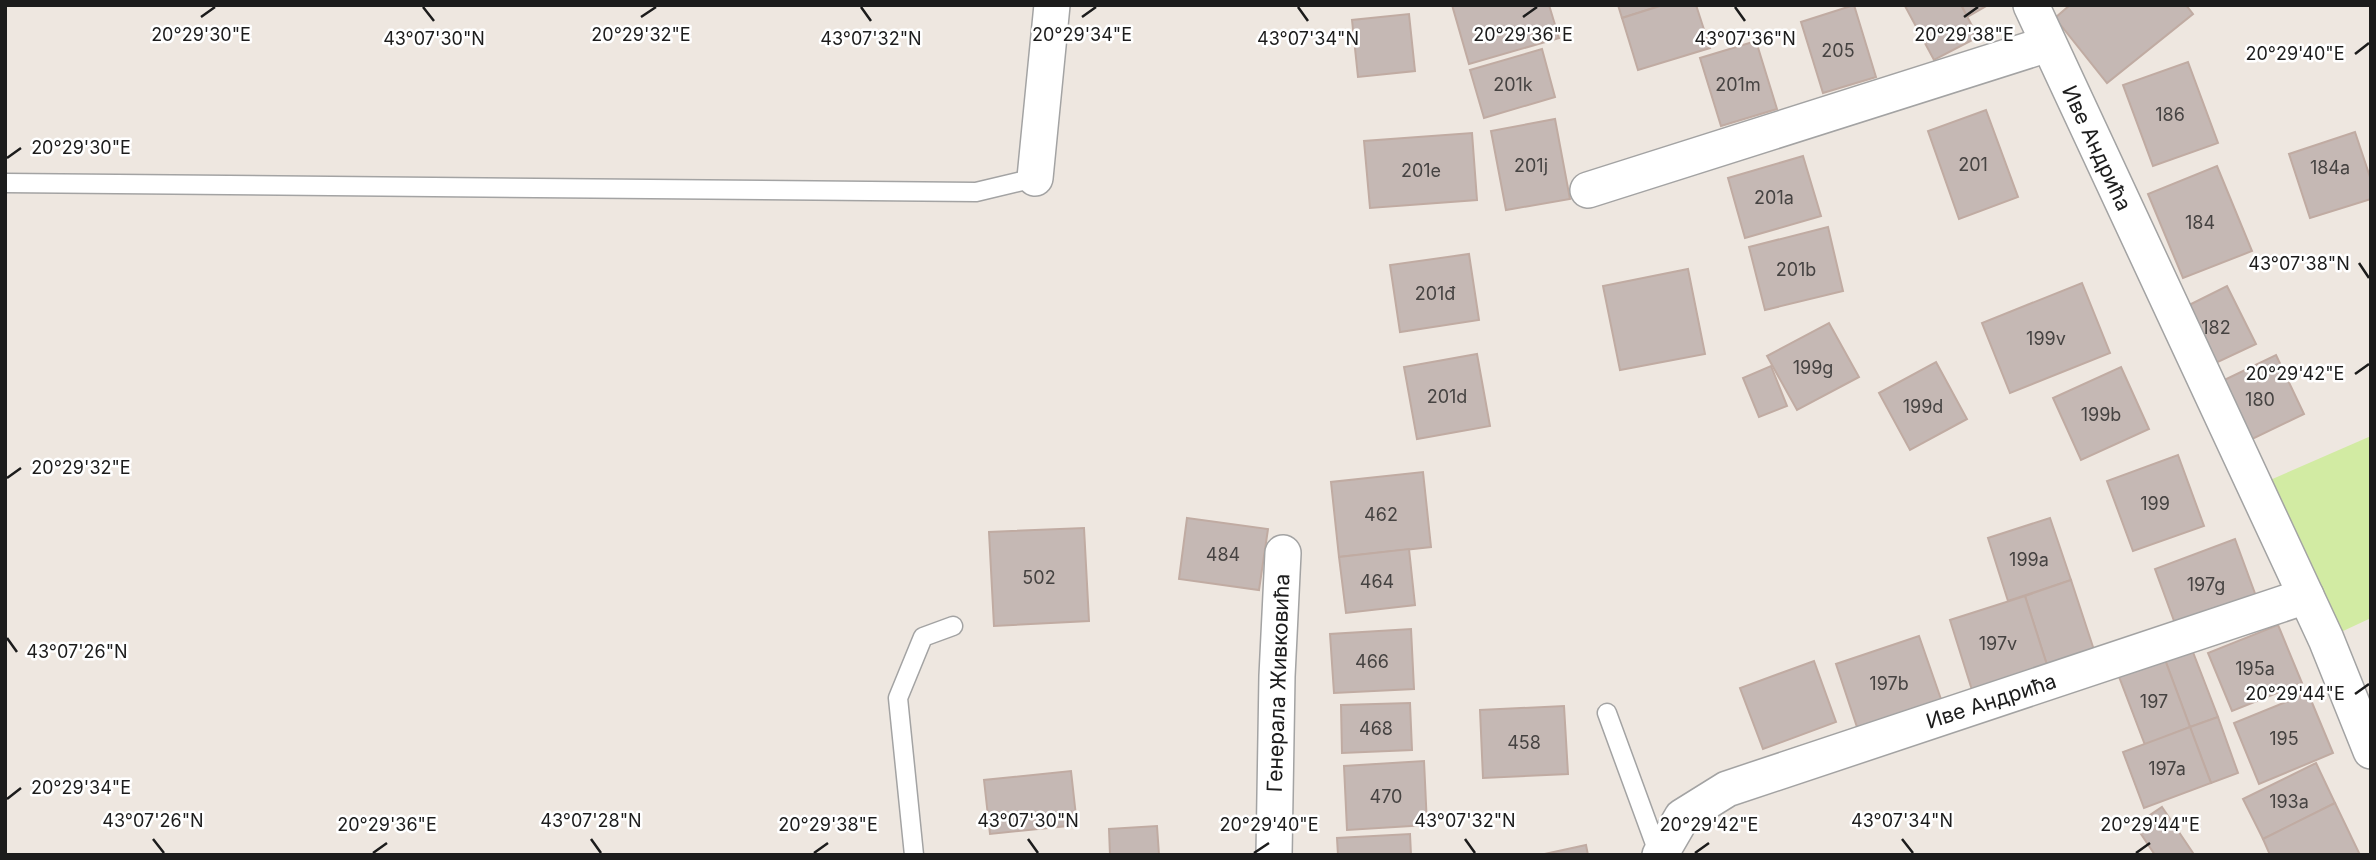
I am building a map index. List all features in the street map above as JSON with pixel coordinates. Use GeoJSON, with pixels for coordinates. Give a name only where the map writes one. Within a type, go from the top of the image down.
{"type":"FeatureCollection","features":[{"type":"Feature","properties":{"kind":"street"},"geometry":{"type":"LineString","coordinates":[[1035,178],[1052,5]]}},
{"type":"Feature","properties":{"kind":"street","name":"Иве Андрића"},"geometry":{"type":"LineString","coordinates":[[2031,5],[2306,596],[2371,751]]}},
{"type":"Feature","properties":{"kind":"street"},"geometry":{"type":"LineString","coordinates":[[1588,190],[2048,44]]}},
{"type":"Feature","properties":{"kind":"street","name":"Генерала Живковића"},"geometry":{"type":"LineString","coordinates":[[1274,855],[1277,676],[1283,553]]}},
{"type":"Feature","properties":{"kind":"street","name":"Иве Андрића"},"geometry":{"type":"LineString","coordinates":[[1660,855],[1682,817],[1727,789],[2306,596]]}},
{"type":"Feature","properties":{"kind":"lane"},"geometry":{"type":"LineString","coordinates":[[5,183],[976,192],[1035,178]]}},
{"type":"Feature","properties":{"kind":"lane"},"geometry":{"type":"LineString","coordinates":[[914,855],[898,698],[923,637],[953,626]]}},
{"type":"Feature","properties":{"kind":"lane"},"geometry":{"type":"LineString","coordinates":[[1607,713],[1660,855]]}},
{"type":"Feature","properties":{"kind":"green space"},"geometry":{"type":"Polygon","coordinates":[[[2371,436],[2371,618],[2326,639],[2254,487],[2371,436]]]}},
{"type":"Feature","properties":{"kind":"building"},"geometry":{"type":"Polygon","coordinates":[[[1452,5],[1549,5],[1559,38],[1469,64],[1452,5]]]}},
{"type":"Feature","properties":{"kind":"building"},"geometry":{"type":"Polygon","coordinates":[[[1618,5],[1663,5],[1622,18],[1618,5]]]}},
{"type":"Feature","properties":{"kind":"building"},"geometry":{"type":"Polygon","coordinates":[[[1663,5],[1696,5],[1710,48],[1638,70],[1622,18],[1663,5]]]}},
{"type":"Feature","properties":{"kind":"building"},"geometry":{"type":"Polygon","coordinates":[[[1854,5],[1876,77],[1823,93],[1801,22],[1854,5]]]}},
{"type":"Feature","properties":{"kind":"building"},"geometry":{"type":"Polygon","coordinates":[[[1961,5],[1988,5],[1967,17],[1961,5]]]}},
{"type":"Feature","properties":{"kind":"building"},"geometry":{"type":"Polygon","coordinates":[[[1961,5],[1978,37],[1934,60],[1905,6],[1961,5]]]}},
{"type":"Feature","properties":{"kind":"building"},"geometry":{"type":"Polygon","coordinates":[[[2070,5],[2186,5],[2193,14],[2107,83],[2055,18],[2070,5]]]}},
{"type":"Feature","properties":{"kind":"building"},"geometry":{"type":"Polygon","coordinates":[[[1409,14],[1415,71],[1358,77],[1352,20],[1409,14]]]}},
{"type":"Feature","properties":{"kind":"building"},"geometry":{"type":"Polygon","coordinates":[[[1756,41],[1777,109],[1721,126],[1700,58],[1756,41]]]}},
{"type":"Feature","properties":{"kind":"building"},"geometry":{"type":"Polygon","coordinates":[[[1542,49],[1555,97],[1484,118],[1470,70],[1542,49]]]}},
{"type":"Feature","properties":{"kind":"building"},"geometry":{"type":"Polygon","coordinates":[[[2188,62],[2218,143],[2153,166],[2123,85],[2188,62]]]}},
{"type":"Feature","properties":{"kind":"building"},"geometry":{"type":"Polygon","coordinates":[[[1986,110],[2018,197],[1959,219],[1928,131],[1986,110]]]}},
{"type":"Feature","properties":{"kind":"building"},"geometry":{"type":"Polygon","coordinates":[[[1555,119],[1570,199],[1506,210],[1491,131],[1555,119]]]}},
{"type":"Feature","properties":{"kind":"building"},"geometry":{"type":"Polygon","coordinates":[[[2355,132],[2371,180],[2371,199],[2310,218],[2289,154],[2355,132]]]}},
{"type":"Feature","properties":{"kind":"building"},"geometry":{"type":"Polygon","coordinates":[[[1472,133],[1477,200],[1370,208],[1364,141],[1472,133]]]}},
{"type":"Feature","properties":{"kind":"building"},"geometry":{"type":"Polygon","coordinates":[[[1803,156],[1821,216],[1745,238],[1728,178],[1803,156]]]}},
{"type":"Feature","properties":{"kind":"building"},"geometry":{"type":"Polygon","coordinates":[[[2217,166],[2252,251],[2183,278],[2148,194],[2217,166]]]}},
{"type":"Feature","properties":{"kind":"building"},"geometry":{"type":"Polygon","coordinates":[[[1828,227],[1843,291],[1765,310],[1749,247],[1828,227]]]}},
{"type":"Feature","properties":{"kind":"building"},"geometry":{"type":"Polygon","coordinates":[[[1469,254],[1479,320],[1400,332],[1390,265],[1469,254]]]}},
{"type":"Feature","properties":{"kind":"building"},"geometry":{"type":"Polygon","coordinates":[[[1688,269],[1705,354],[1620,370],[1603,286],[1688,269]]]}},
{"type":"Feature","properties":{"kind":"building"},"geometry":{"type":"Polygon","coordinates":[[[2082,283],[2110,353],[2010,393],[1982,323],[2082,283]]]}},
{"type":"Feature","properties":{"kind":"building"},"geometry":{"type":"Polygon","coordinates":[[[2227,286],[2256,344],[2205,368],[2177,311],[2227,286]]]}},
{"type":"Feature","properties":{"kind":"building"},"geometry":{"type":"Polygon","coordinates":[[[1829,323],[1859,377],[1797,410],[1767,356],[1829,323]]]}},
{"type":"Feature","properties":{"kind":"building"},"geometry":{"type":"Polygon","coordinates":[[[1477,354],[1490,426],[1417,439],[1404,367],[1477,354]]]}},
{"type":"Feature","properties":{"kind":"building"},"geometry":{"type":"Polygon","coordinates":[[[2276,355],[2304,414],[2244,443],[2216,384],[2276,355]]]}},
{"type":"Feature","properties":{"kind":"building"},"geometry":{"type":"Polygon","coordinates":[[[1936,362],[1967,419],[1910,450],[1879,393],[1936,362]]]}},
{"type":"Feature","properties":{"kind":"building"},"geometry":{"type":"Polygon","coordinates":[[[1771,366],[1787,406],[1759,417],[1743,378],[1771,366]]]}},
{"type":"Feature","properties":{"kind":"building"},"geometry":{"type":"Polygon","coordinates":[[[2121,367],[2149,429],[2081,460],[2053,398],[2121,367]]]}},
{"type":"Feature","properties":{"kind":"building"},"geometry":{"type":"Polygon","coordinates":[[[2178,455],[2204,526],[2133,551],[2107,481],[2178,455]]]}},
{"type":"Feature","properties":{"kind":"building"},"geometry":{"type":"Polygon","coordinates":[[[1423,472],[1431,547],[1339,557],[1331,482],[1423,472]]]}},
{"type":"Feature","properties":{"kind":"building"},"geometry":{"type":"Polygon","coordinates":[[[1187,518],[1268,529],[1259,590],[1179,579],[1187,518]]]}},
{"type":"Feature","properties":{"kind":"building"},"geometry":{"type":"Polygon","coordinates":[[[2050,518],[2071,580],[2008,601],[1988,538],[2050,518]]]}},
{"type":"Feature","properties":{"kind":"building"},"geometry":{"type":"Polygon","coordinates":[[[1084,528],[1089,621],[994,626],[989,532],[1084,528]]]}},
{"type":"Feature","properties":{"kind":"building"},"geometry":{"type":"Polygon","coordinates":[[[2235,539],[2257,599],[2177,629],[2155,569],[2235,539]]]}},
{"type":"Feature","properties":{"kind":"building"},"geometry":{"type":"Polygon","coordinates":[[[1409,549],[1415,605],[1346,613],[1339,557],[1409,549]]]}},
{"type":"Feature","properties":{"kind":"building"},"geometry":{"type":"Polygon","coordinates":[[[2071,580],[2094,650],[2047,665],[2025,596],[2071,580]]]}},
{"type":"Feature","properties":{"kind":"building"},"geometry":{"type":"Polygon","coordinates":[[[2025,596],[2047,665],[1972,690],[1950,620],[2025,596]]]}},
{"type":"Feature","properties":{"kind":"building"},"geometry":{"type":"Polygon","coordinates":[[[2278,625],[2302,683],[2232,711],[2208,653],[2278,625]]]}},
{"type":"Feature","properties":{"kind":"building"},"geometry":{"type":"Polygon","coordinates":[[[1411,629],[1414,689],[1334,693],[1330,634],[1411,629]]]}},
{"type":"Feature","properties":{"kind":"building"},"geometry":{"type":"Polygon","coordinates":[[[1919,636],[1942,702],[1858,730],[1836,664],[1919,636]]]}},
{"type":"Feature","properties":{"kind":"building"},"geometry":{"type":"Polygon","coordinates":[[[2191,647],[2218,717],[2190,727],[2164,657],[2191,647]]]}},
{"type":"Feature","properties":{"kind":"building"},"geometry":{"type":"Polygon","coordinates":[[[2164,657],[2190,727],[2145,745],[2118,674],[2164,657]]]}},
{"type":"Feature","properties":{"kind":"building"},"geometry":{"type":"Polygon","coordinates":[[[1814,661],[1836,722],[1763,749],[1740,688],[1814,661]]]}},
{"type":"Feature","properties":{"kind":"building"},"geometry":{"type":"Polygon","coordinates":[[[2308,693],[2333,753],[2259,784],[2234,723],[2308,693]]]}},
{"type":"Feature","properties":{"kind":"building"},"geometry":{"type":"Polygon","coordinates":[[[1410,703],[1412,750],[1342,753],[1341,705],[1410,703]]]}},
{"type":"Feature","properties":{"kind":"building"},"geometry":{"type":"Polygon","coordinates":[[[1564,706],[1568,774],[1483,778],[1480,710],[1564,706]]]}},
{"type":"Feature","properties":{"kind":"building"},"geometry":{"type":"Polygon","coordinates":[[[2218,717],[2238,773],[2211,783],[2190,727],[2218,717]]]}},
{"type":"Feature","properties":{"kind":"building"},"geometry":{"type":"Polygon","coordinates":[[[2190,727],[2211,783],[2144,808],[2123,752],[2190,727]]]}},
{"type":"Feature","properties":{"kind":"building"},"geometry":{"type":"Polygon","coordinates":[[[1424,761],[1427,825],[1347,830],[1344,766],[1424,761]]]}},
{"type":"Feature","properties":{"kind":"building"},"geometry":{"type":"Polygon","coordinates":[[[2316,763],[2335,803],[2263,839],[2243,799],[2316,763]]]}},
{"type":"Feature","properties":{"kind":"building"},"geometry":{"type":"Polygon","coordinates":[[[1071,771],[1077,825],[990,834],[984,780],[1071,771]]]}},
{"type":"Feature","properties":{"kind":"building"},"geometry":{"type":"Polygon","coordinates":[[[2335,803],[2360,855],[2270,855],[2263,839],[2335,803]]]}},
{"type":"Feature","properties":{"kind":"building"},"geometry":{"type":"Polygon","coordinates":[[[2162,807],[2193,853],[2190,855],[2155,855],[2135,825],[2162,807]]]}},
{"type":"Feature","properties":{"kind":"building"},"geometry":{"type":"Polygon","coordinates":[[[1157,826],[1159,855],[1110,855],[1109,829],[1157,826]]]}},
{"type":"Feature","properties":{"kind":"building"},"geometry":{"type":"Polygon","coordinates":[[[1410,834],[1411,855],[1338,855],[1337,838],[1410,834]]]}},
{"type":"Feature","properties":{"kind":"building"},"geometry":{"type":"Polygon","coordinates":[[[1586,845],[1588,855],[1540,855],[1586,845]]]}}]}
